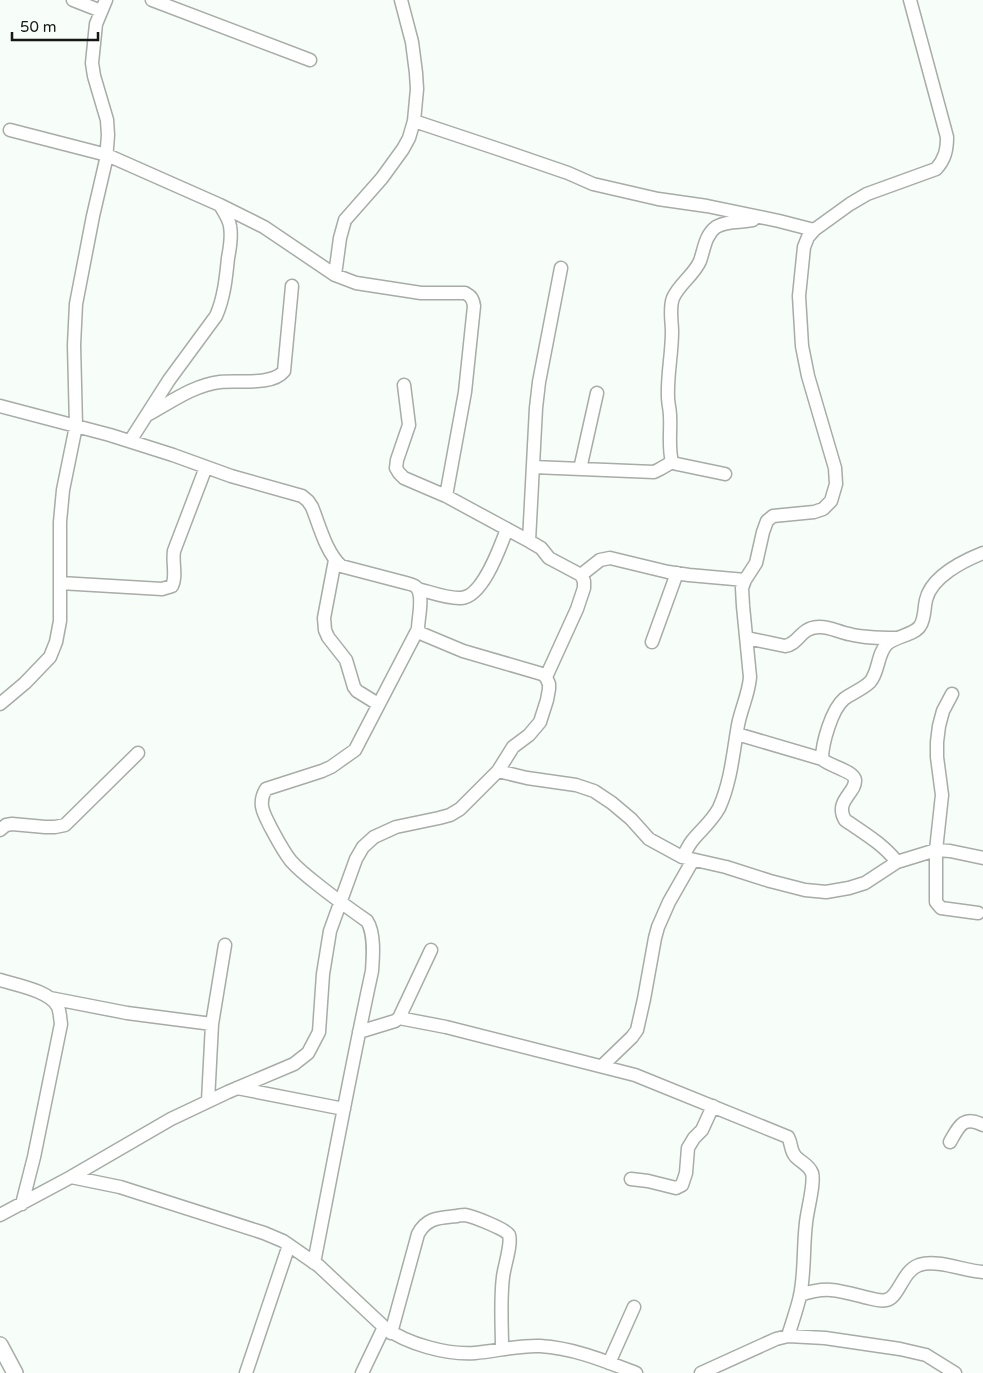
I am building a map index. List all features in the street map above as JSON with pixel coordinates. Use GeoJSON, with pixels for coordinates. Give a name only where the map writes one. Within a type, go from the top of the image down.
{"type":"FeatureCollection","features":[{"type":"Feature","properties":{"kind":"street"},"geometry":{"type":"LineString","coordinates":[[0,704],[25,683],[50,657],[56,642],[60,621],[60,522],[63,490],[76,426],[74,344],[76,304],[107,154],[108,135],[107,120],[92,63],[96,24],[104,5],[73,0]]}},
{"type":"Feature","properties":{"kind":"street"},"geometry":{"type":"LineString","coordinates":[[152,0],[310,60]]}},
{"type":"Feature","properties":{"kind":"street"},"geometry":{"type":"LineString","coordinates":[[335,275],[340,238],[345,220],[382,178],[403,149],[409,138],[414,121],[417,90],[416,73],[412,42],[401,0]]}},
{"type":"Feature","properties":{"kind":"street"},"geometry":{"type":"LineString","coordinates":[[602,1066],[637,1030],[658,927],[688,859],[691,842],[711,820],[726,788],[738,725],[750,685],[750,662],[742,588],[756,563],[767,521],[773,516],[814,512],[823,509],[831,501],[836,484],[835,468],[808,376],[802,346],[800,296],[804,247],[808,237],[814,230],[850,204],[867,194],[936,169],[947,150],[947,137],[910,0]]}},
{"type":"Feature","properties":{"kind":"street"},"geometry":{"type":"LineString","coordinates":[[414,121],[568,173],[593,184],[658,199],[707,206],[814,230]]}},
{"type":"Feature","properties":{"kind":"street"},"geometry":{"type":"LineString","coordinates":[[10,130],[107,154],[264,227],[335,275],[356,283],[421,293],[465,293],[469,295],[474,306],[465,392],[446,496]]}},
{"type":"Feature","properties":{"kind":"street"},"geometry":{"type":"LineString","coordinates":[[130,441],[168,380],[216,316],[221,306],[230,240],[230,226],[220,205]]}},
{"type":"Feature","properties":{"kind":"street"},"geometry":{"type":"LineString","coordinates":[[672,462],[670,454],[668,397],[672,304],[674,296],[696,269],[709,234],[727,222],[746,222],[757,217]]}},
{"type":"Feature","properties":{"kind":"street"},"geometry":{"type":"LineString","coordinates":[[529,541],[539,382],[562,268]]}},
{"type":"Feature","properties":{"kind":"street"},"geometry":{"type":"LineString","coordinates":[[146,415],[208,384],[267,380],[280,376],[284,371],[292,286]]}},
{"type":"Feature","properties":{"kind":"street"},"geometry":{"type":"LineString","coordinates":[[0,1215],[71,1177],[171,1119],[294,1064],[308,1053],[319,1032],[323,974],[330,930],[356,859],[363,846],[374,837],[396,827],[439,818],[460,810],[498,770],[514,748],[530,736],[540,722],[548,700],[549,689],[546,677],[577,610],[584,588],[584,581],[581,575],[549,558],[541,548],[446,496],[404,478],[399,473],[396,468],[397,460],[409,426],[404,384]]}},
{"type":"Feature","properties":{"kind":"street"},"geometry":{"type":"LineString","coordinates":[[580,469],[597,393]]}},
{"type":"Feature","properties":{"kind":"street"},"geometry":{"type":"LineString","coordinates":[[0,406],[130,441],[231,476],[302,496],[312,507],[330,552],[334,560],[341,566],[455,598],[468,597],[476,590],[494,563],[507,529]]}},
{"type":"Feature","properties":{"kind":"street"},"geometry":{"type":"LineString","coordinates":[[534,467],[654,472],[672,462]]}},
{"type":"Feature","properties":{"kind":"street"},"geometry":{"type":"LineString","coordinates":[[672,462],[682,466],[725,474]]}},
{"type":"Feature","properties":{"kind":"street"},"geometry":{"type":"LineString","coordinates":[[60,583],[162,589],[172,586],[174,581],[174,551],[206,467]]}},
{"type":"Feature","properties":{"kind":"street"},"geometry":{"type":"LineString","coordinates":[[822,759],[825,737],[837,707],[843,700],[870,682],[876,673],[884,647],[896,638],[921,626],[928,592],[936,582],[952,568],[983,553]]}},
{"type":"Feature","properties":{"kind":"street"},"geometry":{"type":"LineString","coordinates":[[581,575],[600,560],[610,558],[677,573],[745,580]]}},
{"type":"Feature","properties":{"kind":"street"},"geometry":{"type":"LineString","coordinates":[[334,560],[324,618],[325,630],[328,637],[346,660],[354,687],[357,691],[378,704]]}},
{"type":"Feature","properties":{"kind":"street"},"geometry":{"type":"LineString","coordinates":[[652,642],[677,573]]}},
{"type":"Feature","properties":{"kind":"street"},"geometry":{"type":"LineString","coordinates":[[314,1262],[374,956],[371,932],[367,921],[340,903],[299,869],[284,851],[265,815],[262,806],[263,795],[266,789],[273,786],[331,767],[355,750],[418,629],[420,601],[418,589]]}},
{"type":"Feature","properties":{"kind":"street"},"geometry":{"type":"LineString","coordinates":[[747,638],[785,646],[790,645],[802,633],[818,627],[866,637],[896,638]]}},
{"type":"Feature","properties":{"kind":"street"},"geometry":{"type":"LineString","coordinates":[[418,629],[424,636],[463,651],[537,672],[546,677]]}},
{"type":"Feature","properties":{"kind":"street"},"geometry":{"type":"LineString","coordinates":[[952,694],[943,711],[937,742],[942,795],[936,850],[936,902],[941,908],[978,913]]}},
{"type":"Feature","properties":{"kind":"street"},"geometry":{"type":"LineString","coordinates":[[737,734],[822,759],[826,763],[852,774],[855,779],[854,784],[842,809],[845,820],[880,843],[897,862]]}},
{"type":"Feature","properties":{"kind":"street"},"geometry":{"type":"LineString","coordinates":[[0,830],[6,825],[12,824],[45,827],[65,825],[138,753]]}},
{"type":"Feature","properties":{"kind":"street"},"geometry":{"type":"LineString","coordinates":[[498,770],[527,778],[576,784],[594,792],[618,808],[649,839],[688,859],[726,867],[770,882],[805,890],[826,892],[849,888],[865,883],[897,862],[936,850],[982,857]]}},
{"type":"Feature","properties":{"kind":"street"},"geometry":{"type":"LineString","coordinates":[[208,1101],[212,1024],[225,945]]}},
{"type":"Feature","properties":{"kind":"street"},"geometry":{"type":"LineString","coordinates":[[359,1032],[395,1021],[399,1018],[431,950]]}},
{"type":"Feature","properties":{"kind":"street"},"geometry":{"type":"LineString","coordinates":[[0,980],[50,998],[127,1013],[212,1024]]}},
{"type":"Feature","properties":{"kind":"street"},"geometry":{"type":"LineString","coordinates":[[22,1204],[36,1148],[61,1024],[58,1006],[50,998]]}},
{"type":"Feature","properties":{"kind":"street"},"geometry":{"type":"LineString","coordinates":[[399,1018],[446,1027],[636,1075],[788,1137],[797,1158],[807,1165],[812,1174],[805,1225],[800,1295],[788,1336]]}},
{"type":"Feature","properties":{"kind":"street"},"geometry":{"type":"LineString","coordinates":[[237,1088],[344,1109]]}},
{"type":"Feature","properties":{"kind":"street"},"geometry":{"type":"LineString","coordinates":[[632,1179],[676,1188],[682,1185],[685,1179],[688,1148],[702,1130],[713,1106]]}},
{"type":"Feature","properties":{"kind":"street"},"geometry":{"type":"LineString","coordinates":[[950,1142],[959,1126],[964,1122],[971,1121],[983,1125]]}},
{"type":"Feature","properties":{"kind":"street"},"geometry":{"type":"LineString","coordinates":[[71,1177],[120,1187],[264,1233],[283,1241],[314,1262],[388,1330],[428,1347],[456,1353],[476,1353],[538,1346],[555,1348],[591,1356],[636,1373]]}},
{"type":"Feature","properties":{"kind":"street"},"geometry":{"type":"LineString","coordinates":[[362,1373],[388,1330],[418,1234],[422,1226],[431,1220],[464,1215],[505,1231],[509,1236],[510,1242],[503,1277],[502,1349]]}},
{"type":"Feature","properties":{"kind":"street"},"geometry":{"type":"LineString","coordinates":[[246,1373],[289,1244]]}},
{"type":"Feature","properties":{"kind":"street"},"geometry":{"type":"LineString","coordinates":[[800,1295],[826,1289],[886,1300],[892,1298],[909,1271],[918,1265],[940,1264],[983,1272]]}},
{"type":"Feature","properties":{"kind":"street"},"geometry":{"type":"LineString","coordinates":[[609,1363],[634,1308]]}},
{"type":"Feature","properties":{"kind":"street"},"geometry":{"type":"LineString","coordinates":[[701,1373],[776,1339],[788,1336],[825,1338],[900,1349],[926,1355],[955,1373]]}},
{"type":"Feature","properties":{"kind":"street"},"geometry":{"type":"LineString","coordinates":[[0,1345],[15,1373]]}}]}
